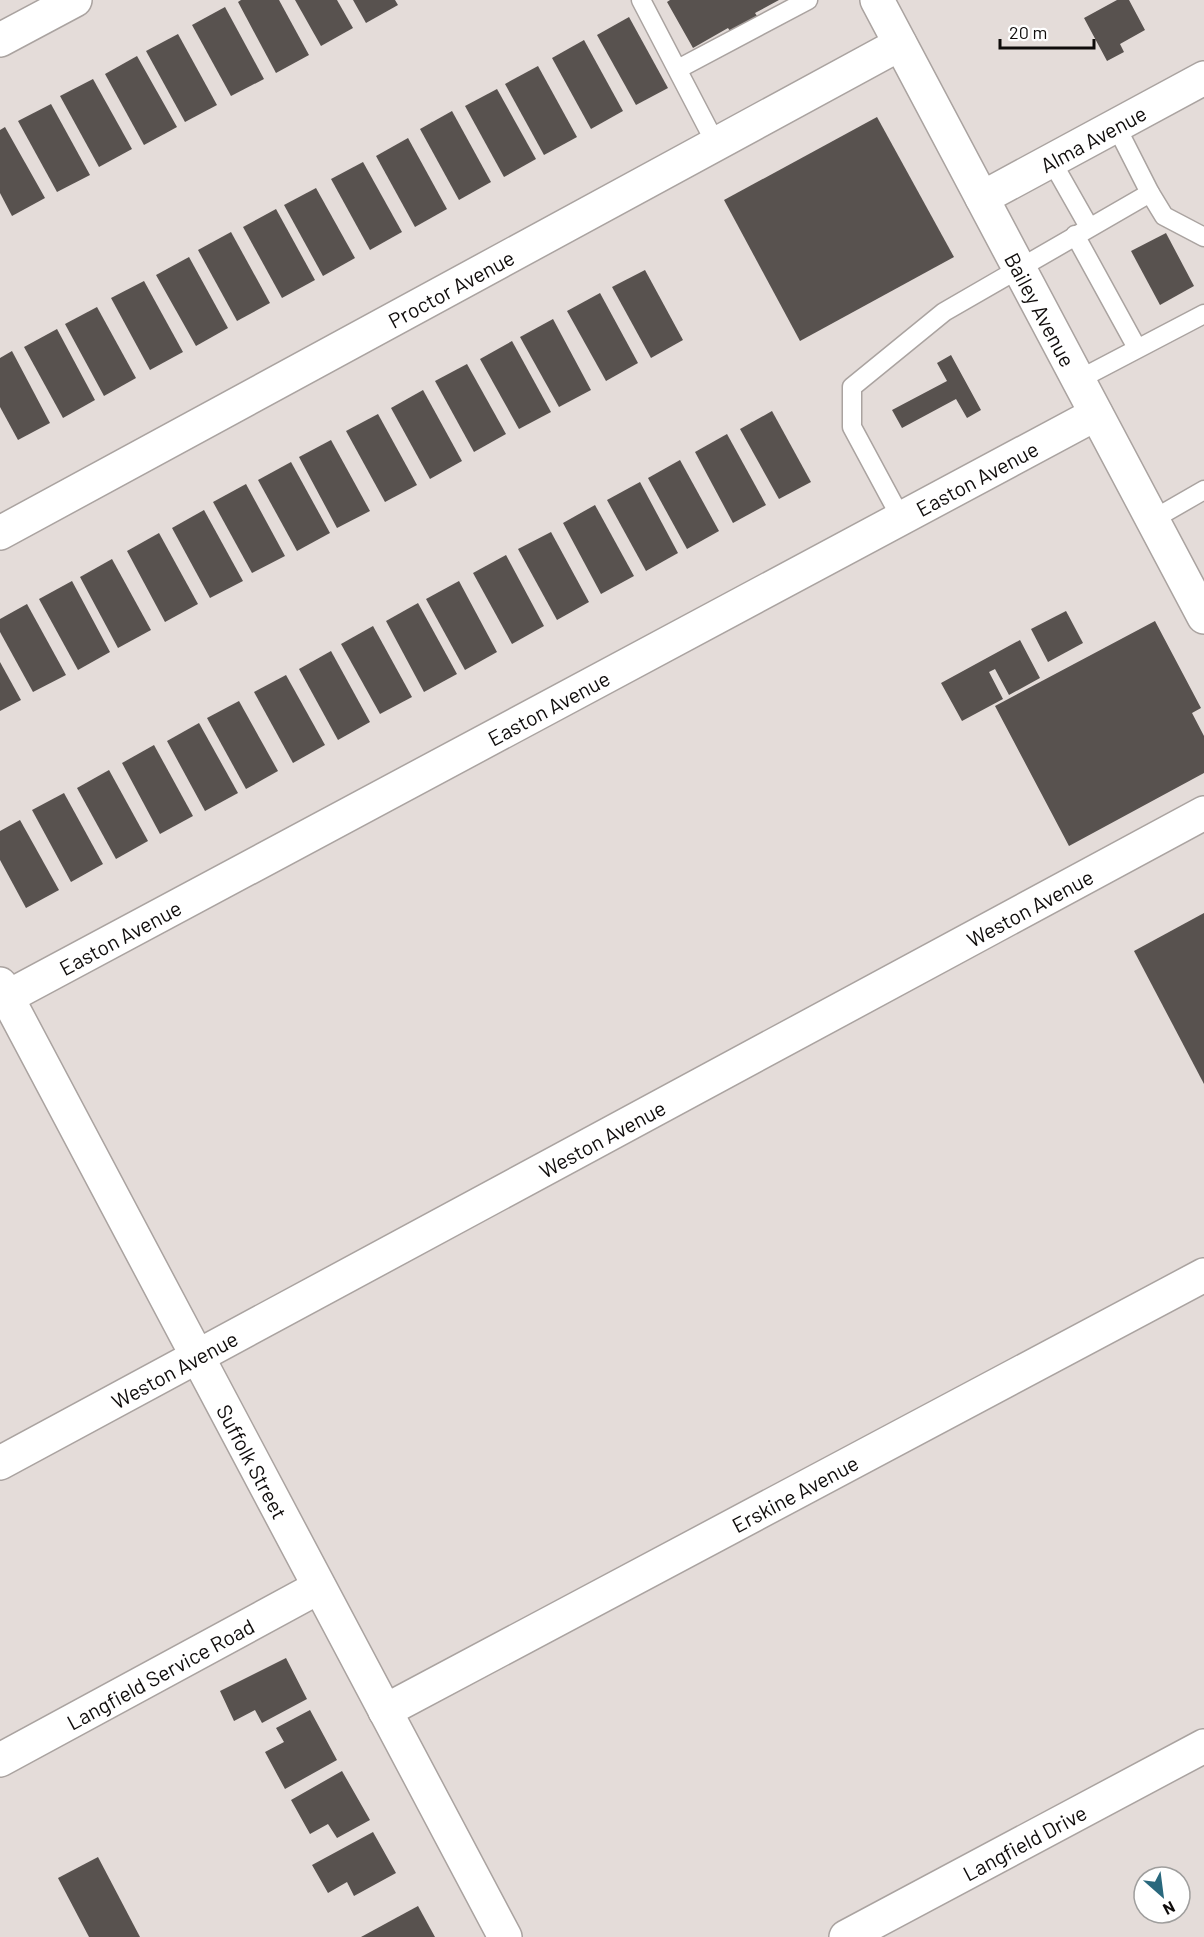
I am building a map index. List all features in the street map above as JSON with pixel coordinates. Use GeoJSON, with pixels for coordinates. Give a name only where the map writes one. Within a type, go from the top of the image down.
{"type":"FeatureCollection","features":[{"type":"Feature","properties":{"kind":"street"},"geometry":{"type":"LineString","coordinates":[[0,40],[75,0]]}},
{"type":"Feature","properties":{"kind":"street","name":"Bailey Avenue"},"geometry":{"type":"LineString","coordinates":[[878,0],[1152,520],[1200,600]]}},
{"type":"Feature","properties":{"kind":"street","name":"Proctor Avenue"},"geometry":{"type":"LineString","coordinates":[[0,533],[900,44]]}},
{"type":"Feature","properties":{"kind":"street","name":"Alma Avenue"},"geometry":{"type":"LineString","coordinates":[[982,198],[1204,78]]}},
{"type":"Feature","properties":{"kind":"street","name":"Easton Avenue"},"geometry":{"type":"LineString","coordinates":[[2,994],[1096,414]]}},
{"type":"Feature","properties":{"kind":"street","name":"Weston Avenue"},"geometry":{"type":"LineString","coordinates":[[0,1463],[1204,813]]}},
{"type":"Feature","properties":{"kind":"street","name":"Suffolk Street"},"geometry":{"type":"LineString","coordinates":[[2,994],[505,1937]]}},
{"type":"Feature","properties":{"kind":"street","name":"Erskine Avenue"},"geometry":{"type":"LineString","coordinates":[[385,1711],[1204,1275]]}},
{"type":"Feature","properties":{"kind":"street","name":"Langfield Service Road"},"geometry":{"type":"LineString","coordinates":[[0,1760],[319,1587]]}},
{"type":"Feature","properties":{"kind":"street","name":"Langfield Drive"},"geometry":{"type":"LineString","coordinates":[[846,1937],[1204,1746]]}},
{"type":"Feature","properties":{"kind":"lane"},"geometry":{"type":"LineString","coordinates":[[641,0],[716,144]]}},
{"type":"Feature","properties":{"kind":"lane"},"geometry":{"type":"LineString","coordinates":[[678,69],[808,0]]}},
{"type":"Feature","properties":{"kind":"lane"},"geometry":{"type":"LineString","coordinates":[[1116,126],[1164,216],[1204,237]]}},
{"type":"Feature","properties":{"kind":"lane"},"geometry":{"type":"LineString","coordinates":[[1052,160],[1082,231],[1137,348]]}},
{"type":"Feature","properties":{"kind":"lane"},"geometry":{"type":"LineString","coordinates":[[901,518],[852,427],[852,387],[944,312],[1150,193]]}},
{"type":"Feature","properties":{"kind":"lane"},"geometry":{"type":"LineString","coordinates":[[1078,380],[1204,314]]}},
{"type":"Feature","properties":{"kind":"lane"},"geometry":{"type":"LineString","coordinates":[[1152,520],[1204,490]]}},
{"type":"Feature","properties":{"kind":"building"},"geometry":{"type":"Polygon","coordinates":[[[241,0],[279,0],[309,55],[276,73],[238,2],[241,0]]]}},
{"type":"Feature","properties":{"kind":"building"},"geometry":{"type":"Polygon","coordinates":[[[295,0],[337,0],[353,28],[321,46],[295,0]]]}},
{"type":"Feature","properties":{"kind":"building"},"geometry":{"type":"Polygon","coordinates":[[[353,0],[395,0],[398,5],[366,23],[353,0]]]}},
{"type":"Feature","properties":{"kind":"building"},"geometry":{"type":"Polygon","coordinates":[[[670,0],[779,0],[755,13],[759,19],[732,34],[728,28],[693,48],[667,2],[670,0]]]}},
{"type":"Feature","properties":{"kind":"building"},"geometry":{"type":"Polygon","coordinates":[[[1117,0],[1129,0],[1145,30],[1120,44],[1124,52],[1107,61],[1084,18],[1117,0]]]}},
{"type":"Feature","properties":{"kind":"building"},"geometry":{"type":"Polygon","coordinates":[[[225,7],[264,79],[231,96],[192,25],[225,7]]]}},
{"type":"Feature","properties":{"kind":"building"},"geometry":{"type":"Polygon","coordinates":[[[629,17],[668,88],[636,105],[597,35],[629,17]]]}},
{"type":"Feature","properties":{"kind":"building"},"geometry":{"type":"Polygon","coordinates":[[[178,34],[217,105],[185,122],[146,51],[178,34]]]}},
{"type":"Feature","properties":{"kind":"building"},"geometry":{"type":"Polygon","coordinates":[[[584,40],[623,111],[591,129],[552,58],[584,40]]]}},
{"type":"Feature","properties":{"kind":"building"},"geometry":{"type":"Polygon","coordinates":[[[137,56],[177,127],[144,145],[105,74],[137,56]]]}},
{"type":"Feature","properties":{"kind":"building"},"geometry":{"type":"Polygon","coordinates":[[[538,66],[577,137],[544,155],[505,84],[538,66]]]}},
{"type":"Feature","properties":{"kind":"building"},"geometry":{"type":"Polygon","coordinates":[[[93,79],[132,149],[99,167],[60,96],[93,79]]]}},
{"type":"Feature","properties":{"kind":"building"},"geometry":{"type":"Polygon","coordinates":[[[497,89],[536,159],[504,177],[465,106],[497,89]]]}},
{"type":"Feature","properties":{"kind":"building"},"geometry":{"type":"Polygon","coordinates":[[[51,104],[90,175],[57,192],[18,121],[51,104]]]}},
{"type":"Feature","properties":{"kind":"building"},"geometry":{"type":"Polygon","coordinates":[[[452,111],[491,182],[459,200],[420,129],[452,111]]]}},
{"type":"Feature","properties":{"kind":"building"},"geometry":{"type":"Polygon","coordinates":[[[877,117],[954,257],[800,341],[724,200],[877,117]]]}},
{"type":"Feature","properties":{"kind":"building"},"geometry":{"type":"Polygon","coordinates":[[[5,127],[45,198],[12,216],[0,193],[0,130],[5,127]]]}},
{"type":"Feature","properties":{"kind":"building"},"geometry":{"type":"Polygon","coordinates":[[[408,138],[447,209],[415,227],[376,156],[408,138]]]}},
{"type":"Feature","properties":{"kind":"building"},"geometry":{"type":"Polygon","coordinates":[[[363,162],[402,232],[370,250],[331,179],[363,162]]]}},
{"type":"Feature","properties":{"kind":"building"},"geometry":{"type":"Polygon","coordinates":[[[316,188],[355,258],[323,276],[284,205],[316,188]]]}},
{"type":"Feature","properties":{"kind":"building"},"geometry":{"type":"Polygon","coordinates":[[[276,209],[315,280],[282,298],[243,227],[276,209]]]}},
{"type":"Feature","properties":{"kind":"building"},"geometry":{"type":"Polygon","coordinates":[[[231,232],[270,303],[237,321],[198,250],[231,232]]]}},
{"type":"Feature","properties":{"kind":"building"},"geometry":{"type":"Polygon","coordinates":[[[1166,233],[1194,286],[1160,305],[1131,251],[1166,233]]]}},
{"type":"Feature","properties":{"kind":"building"},"geometry":{"type":"Polygon","coordinates":[[[189,257],[228,328],[196,346],[156,275],[189,257]]]}},
{"type":"Feature","properties":{"kind":"building"},"geometry":{"type":"Polygon","coordinates":[[[645,270],[683,340],[651,358],[612,287],[645,270]]]}},
{"type":"Feature","properties":{"kind":"building"},"geometry":{"type":"Polygon","coordinates":[[[144,281],[183,352],[150,370],[111,298],[144,281]]]}},
{"type":"Feature","properties":{"kind":"building"},"geometry":{"type":"Polygon","coordinates":[[[600,293],[638,363],[606,381],[567,311],[600,293]]]}},
{"type":"Feature","properties":{"kind":"building"},"geometry":{"type":"Polygon","coordinates":[[[97,307],[136,378],[104,396],[65,324],[97,307]]]}},
{"type":"Feature","properties":{"kind":"building"},"geometry":{"type":"Polygon","coordinates":[[[553,319],[591,390],[559,407],[520,337],[553,319]]]}},
{"type":"Feature","properties":{"kind":"building"},"geometry":{"type":"Polygon","coordinates":[[[57,329],[95,400],[63,418],[24,347],[57,329]]]}},
{"type":"Feature","properties":{"kind":"building"},"geometry":{"type":"Polygon","coordinates":[[[512,341],[551,412],[519,429],[480,359],[512,341]]]}},
{"type":"Feature","properties":{"kind":"building"},"geometry":{"type":"Polygon","coordinates":[[[12,351],[50,423],[18,440],[0,407],[0,358],[12,351]]]}},
{"type":"Feature","properties":{"kind":"building"},"geometry":{"type":"Polygon","coordinates":[[[951,355],[981,410],[967,418],[956,399],[902,428],[892,410],[947,381],[937,363],[951,355]]]}},
{"type":"Feature","properties":{"kind":"building"},"geometry":{"type":"Polygon","coordinates":[[[467,364],[506,434],[474,452],[435,381],[467,364]]]}},
{"type":"Feature","properties":{"kind":"building"},"geometry":{"type":"Polygon","coordinates":[[[423,390],[462,461],[430,479],[391,408],[423,390]]]}},
{"type":"Feature","properties":{"kind":"building"},"geometry":{"type":"Polygon","coordinates":[[[772,411],[811,482],[779,499],[740,429],[772,411]]]}},
{"type":"Feature","properties":{"kind":"building"},"geometry":{"type":"Polygon","coordinates":[[[378,414],[417,485],[385,502],[346,431],[378,414]]]}},
{"type":"Feature","properties":{"kind":"building"},"geometry":{"type":"Polygon","coordinates":[[[727,434],[766,505],[733,523],[695,452],[727,434]]]}},
{"type":"Feature","properties":{"kind":"building"},"geometry":{"type":"Polygon","coordinates":[[[331,440],[370,511],[337,528],[299,457],[331,440]]]}},
{"type":"Feature","properties":{"kind":"building"},"geometry":{"type":"Polygon","coordinates":[[[680,460],[719,531],[687,549],[648,478],[680,460]]]}},
{"type":"Feature","properties":{"kind":"building"},"geometry":{"type":"Polygon","coordinates":[[[291,462],[330,533],[297,551],[258,480],[291,462]]]}},
{"type":"Feature","properties":{"kind":"building"},"geometry":{"type":"Polygon","coordinates":[[[640,482],[678,553],[646,571],[607,500],[640,482]]]}},
{"type":"Feature","properties":{"kind":"building"},"geometry":{"type":"Polygon","coordinates":[[[246,484],[285,556],[252,573],[213,502],[246,484]]]}},
{"type":"Feature","properties":{"kind":"building"},"geometry":{"type":"Polygon","coordinates":[[[595,505],[634,576],[601,594],[563,523],[595,505]]]}},
{"type":"Feature","properties":{"kind":"building"},"geometry":{"type":"Polygon","coordinates":[[[204,510],[243,581],[210,598],[172,528],[204,510]]]}},
{"type":"Feature","properties":{"kind":"building"},"geometry":{"type":"Polygon","coordinates":[[[551,532],[589,602],[557,620],[518,549],[551,532]]]}},
{"type":"Feature","properties":{"kind":"building"},"geometry":{"type":"Polygon","coordinates":[[[159,533],[198,604],[165,622],[127,551],[159,533]]]}},
{"type":"Feature","properties":{"kind":"building"},"geometry":{"type":"Polygon","coordinates":[[[506,555],[544,626],[512,644],[473,573],[506,555]]]}},
{"type":"Feature","properties":{"kind":"building"},"geometry":{"type":"Polygon","coordinates":[[[112,559],[151,630],[118,648],[80,577],[112,559]]]}},
{"type":"Feature","properties":{"kind":"building"},"geometry":{"type":"Polygon","coordinates":[[[72,581],[110,652],[78,670],[39,599],[72,581]]]}},
{"type":"Feature","properties":{"kind":"building"},"geometry":{"type":"Polygon","coordinates":[[[459,581],[497,652],[465,670],[426,599],[459,581]]]}},
{"type":"Feature","properties":{"kind":"building"},"geometry":{"type":"Polygon","coordinates":[[[418,603],[457,674],[424,692],[386,621],[418,603]]]}},
{"type":"Feature","properties":{"kind":"building"},"geometry":{"type":"Polygon","coordinates":[[[27,604],[66,675],[33,692],[0,632],[0,619],[27,604]]]}},
{"type":"Feature","properties":{"kind":"building"},"geometry":{"type":"Polygon","coordinates":[[[1066,611],[1083,643],[1048,662],[1031,629],[1066,611]]]}},
{"type":"Feature","properties":{"kind":"building"},"geometry":{"type":"Polygon","coordinates":[[[1155,621],[1201,708],[1192,713],[1204,736],[1204,773],[1069,846],[995,706],[1155,621]]]}},
{"type":"Feature","properties":{"kind":"building"},"geometry":{"type":"Polygon","coordinates":[[[373,626],[412,697],[380,714],[341,644],[373,626]]]}},
{"type":"Feature","properties":{"kind":"building"},"geometry":{"type":"Polygon","coordinates":[[[1020,640],[1040,678],[1009,695],[995,669],[989,672],[1003,699],[962,721],[941,683],[1020,640]]]}},
{"type":"Feature","properties":{"kind":"building"},"geometry":{"type":"Polygon","coordinates":[[[331,651],[370,722],[338,740],[299,669],[331,651]]]}},
{"type":"Feature","properties":{"kind":"building"},"geometry":{"type":"Polygon","coordinates":[[[0,662],[21,700],[0,711],[0,662]]]}},
{"type":"Feature","properties":{"kind":"building"},"geometry":{"type":"Polygon","coordinates":[[[286,675],[325,745],[293,763],[254,692],[286,675]]]}},
{"type":"Feature","properties":{"kind":"building"},"geometry":{"type":"Polygon","coordinates":[[[239,701],[278,771],[246,789],[207,718],[239,701]]]}},
{"type":"Feature","properties":{"kind":"building"},"geometry":{"type":"Polygon","coordinates":[[[199,723],[238,793],[205,811],[167,741],[199,723]]]}},
{"type":"Feature","properties":{"kind":"building"},"geometry":{"type":"Polygon","coordinates":[[[154,745],[193,816],[160,834],[122,763],[154,745]]]}},
{"type":"Feature","properties":{"kind":"building"},"geometry":{"type":"Polygon","coordinates":[[[109,770],[148,841],[116,859],[77,788],[109,770]]]}},
{"type":"Feature","properties":{"kind":"building"},"geometry":{"type":"Polygon","coordinates":[[[64,793],[103,864],[71,882],[32,810],[64,793]]]}},
{"type":"Feature","properties":{"kind":"building"},"geometry":{"type":"Polygon","coordinates":[[[20,820],[59,890],[26,908],[0,860],[0,831],[20,820]]]}},
{"type":"Feature","properties":{"kind":"building"},"geometry":{"type":"Polygon","coordinates":[[[1204,913],[1204,1084],[1134,951],[1204,913]]]}},
{"type":"Feature","properties":{"kind":"building"},"geometry":{"type":"Polygon","coordinates":[[[286,1658],[307,1699],[262,1723],[255,1710],[234,1721],[220,1691],[286,1658]]]}},
{"type":"Feature","properties":{"kind":"building"},"geometry":{"type":"Polygon","coordinates":[[[310,1710],[337,1760],[285,1789],[265,1752],[284,1742],[276,1728],[310,1710]]]}},
{"type":"Feature","properties":{"kind":"building"},"geometry":{"type":"Polygon","coordinates":[[[342,1771],[370,1820],[337,1838],[328,1824],[310,1834],[291,1800],[342,1771]]]}},
{"type":"Feature","properties":{"kind":"building"},"geometry":{"type":"Polygon","coordinates":[[[373,1832],[396,1873],[354,1896],[347,1882],[328,1893],[312,1865],[373,1832]]]}},
{"type":"Feature","properties":{"kind":"building"},"geometry":{"type":"Polygon","coordinates":[[[98,1857],[140,1937],[89,1937],[58,1878],[98,1857]]]}},
{"type":"Feature","properties":{"kind":"building"},"geometry":{"type":"Polygon","coordinates":[[[418,1906],[435,1937],[361,1937],[418,1906]]]}}]}
